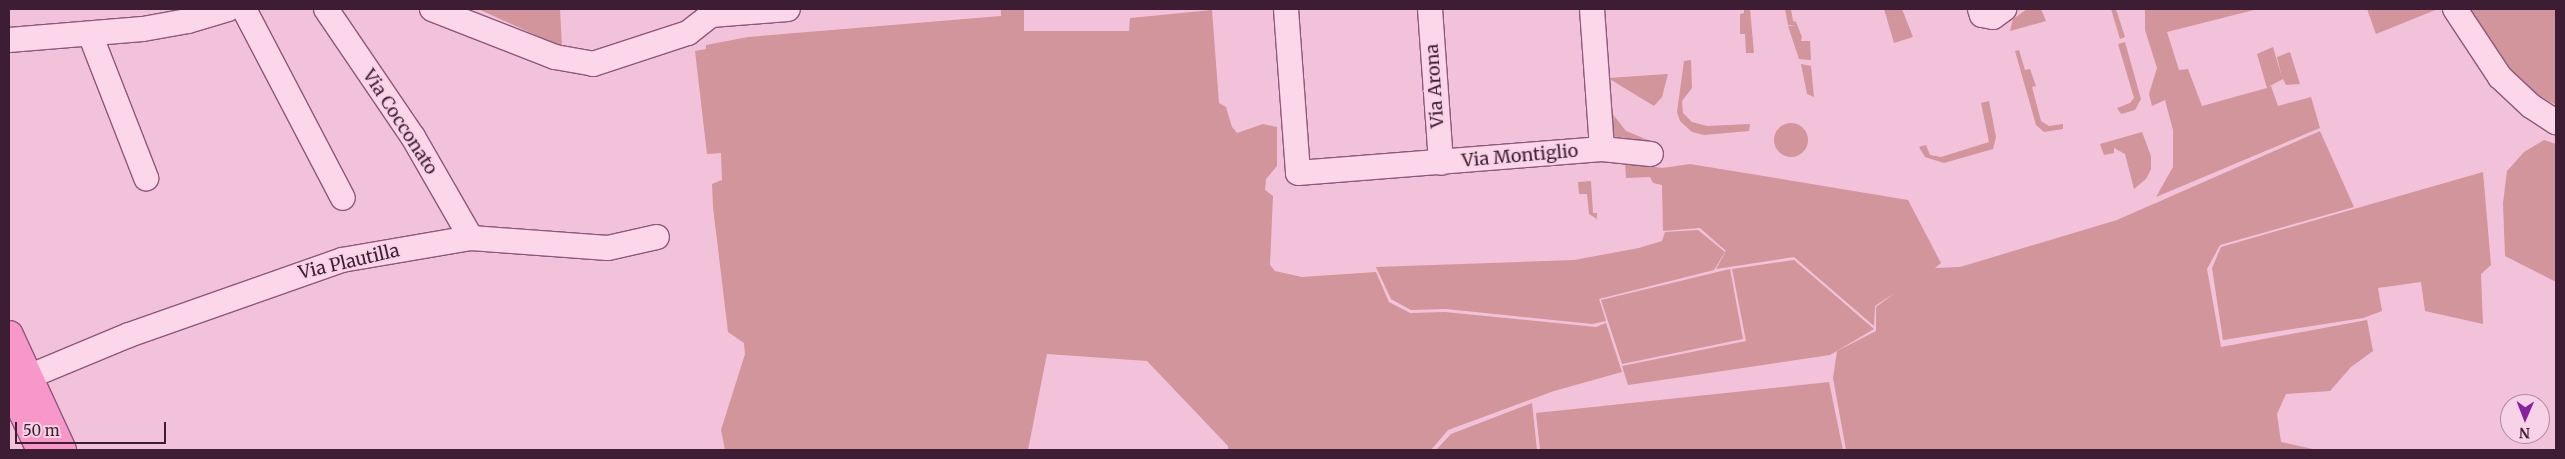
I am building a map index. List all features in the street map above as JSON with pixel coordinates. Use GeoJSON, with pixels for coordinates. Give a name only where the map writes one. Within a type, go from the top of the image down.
{"type":"FeatureCollection","features":[{"type":"Feature","properties":{"kind":"main road"},"geometry":{"type":"LineString","coordinates":[[9,335],[14,383],[40,450]]}},
{"type":"Feature","properties":{"kind":"main road"},"geometry":{"type":"LineString","coordinates":[[14,383],[62,450]]}},
{"type":"Feature","properties":{"kind":"street"},"geometry":{"type":"LineString","coordinates":[[9,40],[90,34],[188,22],[228,9]]}},
{"type":"Feature","properties":{"kind":"street"},"geometry":{"type":"LineString","coordinates":[[244,9],[343,198]]}},
{"type":"Feature","properties":{"kind":"street","name":"Via Cocconato"},"geometry":{"type":"LineString","coordinates":[[326,9],[413,137],[471,238]]}},
{"type":"Feature","properties":{"kind":"street"},"geometry":{"type":"LineString","coordinates":[[432,9],[554,57],[594,64],[688,33],[711,12],[788,9]]}},
{"type":"Feature","properties":{"kind":"street","name":"Via Montiglio"},"geometry":{"type":"LineString","coordinates":[[1286,9],[1298,173],[1602,149],[1592,9]]}},
{"type":"Feature","properties":{"kind":"street","name":"Via Arona"},"geometry":{"type":"LineString","coordinates":[[1430,9],[1441,163]]}},
{"type":"Feature","properties":{"kind":"street"},"geometry":{"type":"LineString","coordinates":[[2455,9],[2500,77],[2531,106],[2556,122]]}},
{"type":"Feature","properties":{"kind":"street"},"geometry":{"type":"LineString","coordinates":[[90,34],[146,178]]}},
{"type":"Feature","properties":{"kind":"street"},"geometry":{"type":"LineString","coordinates":[[1602,149],[1651,154]]}},
{"type":"Feature","properties":{"kind":"street","name":"Via Plautilla"},"geometry":{"type":"LineString","coordinates":[[14,383],[129,334],[322,265],[471,238],[608,248],[657,237]]}},
{"type":"Feature","properties":{"kind":"shaded area"},"geometry":{"type":"Polygon","coordinates":[[[478,9],[560,9],[562,47],[478,9]]]}},
{"type":"Feature","properties":{"kind":"shaded area"},"geometry":{"type":"Polygon","coordinates":[[[1001,9],[1024,9],[1024,31],[1129,31],[1130,18],[1212,10],[1219,103],[1226,107],[1232,127],[1237,133],[1263,124],[1277,127],[1277,166],[1266,179],[1265,190],[1273,196],[1270,265],[1275,271],[1302,277],[1376,272],[1389,302],[1410,313],[1445,312],[1596,327],[1606,323],[1622,372],[1554,391],[1448,430],[1431,450],[1228,450],[1228,446],[1147,361],[1047,354],[1028,450],[725,450],[721,430],[745,354],[744,343],[728,332],[712,184],[722,180],[721,153],[707,154],[695,51],[706,49],[706,45],[748,37],[1001,16],[1001,9]]]}},
{"type":"Feature","properties":{"kind":"shaded area"},"geometry":{"type":"Polygon","coordinates":[[[1744,9],[1750,9],[1754,53],[1746,53],[1745,34],[1740,34],[1740,14],[1744,13],[1744,9]]]}},
{"type":"Feature","properties":{"kind":"shaded area"},"geometry":{"type":"Polygon","coordinates":[[[1785,9],[1791,9],[1793,21],[1796,22],[1802,37],[1801,41],[1810,41],[1811,60],[1799,59],[1788,26],[1796,25],[1788,25],[1785,9]]]}},
{"type":"Feature","properties":{"kind":"shaded area"},"geometry":{"type":"Polygon","coordinates":[[[1884,9],[1902,9],[1913,37],[1894,43],[1884,9]]]}},
{"type":"Feature","properties":{"kind":"shaded area"},"geometry":{"type":"Polygon","coordinates":[[[2027,9],[2041,9],[2046,21],[2010,31],[2013,19],[2027,9]]]}},
{"type":"Feature","properties":{"kind":"shaded area"},"geometry":{"type":"Polygon","coordinates":[[[2111,9],[2116,9],[2125,37],[2120,39],[2111,9]]]}},
{"type":"Feature","properties":{"kind":"shaded area"},"geometry":{"type":"Polygon","coordinates":[[[2145,9],[2258,9],[2167,32],[2179,70],[2188,69],[2202,106],[2267,88],[2257,54],[2273,47],[2282,78],[2277,57],[2290,52],[2300,84],[2286,85],[2283,79],[2268,87],[2271,86],[2278,106],[2311,97],[2320,128],[2156,197],[2173,167],[2173,130],[2165,100],[2152,106],[2149,94],[2157,68],[2145,30],[2145,9]]]}},
{"type":"Feature","properties":{"kind":"shaded area"},"geometry":{"type":"Polygon","coordinates":[[[2367,9],[2438,9],[2376,34],[2367,9]]]}},
{"type":"Feature","properties":{"kind":"shaded area"},"geometry":{"type":"Polygon","coordinates":[[[2469,9],[2556,9],[2556,105],[2536,94],[2507,69],[2469,9]]]}},
{"type":"Feature","properties":{"kind":"shaded area"},"geometry":{"type":"Polygon","coordinates":[[[2125,42],[2141,99],[2135,110],[2121,114],[2117,108],[2130,103],[2134,98],[2118,44],[2125,42]]]}},
{"type":"Feature","properties":{"kind":"shaded area"},"geometry":{"type":"Polygon","coordinates":[[[2019,50],[2025,70],[2030,69],[2036,86],[2032,87],[2041,121],[2049,126],[2063,124],[2063,129],[2044,132],[2036,125],[2015,51],[2019,50]]]}},
{"type":"Feature","properties":{"kind":"shaded area"},"geometry":{"type":"Polygon","coordinates":[[[1691,60],[1692,88],[1682,101],[1683,113],[1692,122],[1707,126],[1750,124],[1749,131],[1704,135],[1692,132],[1680,121],[1677,112],[1684,61],[1691,60]]]}},
{"type":"Feature","properties":{"kind":"shaded area"},"geometry":{"type":"Polygon","coordinates":[[[1801,64],[1811,66],[1814,97],[1807,94],[1801,64]]]}},
{"type":"Feature","properties":{"kind":"shaded area"},"geometry":{"type":"Polygon","coordinates":[[[1668,74],[1662,97],[1654,106],[1608,78],[1668,74]]]}},
{"type":"Feature","properties":{"kind":"shaded area"},"geometry":{"type":"Polygon","coordinates":[[[1989,101],[1996,137],[1993,149],[1944,163],[1925,157],[1919,147],[1926,145],[1930,155],[1941,157],[1989,142],[1981,103],[1989,101]]]}},
{"type":"Feature","properties":{"kind":"shaded area"},"geometry":{"type":"Polygon","coordinates":[[[1611,112],[1626,131],[1653,142],[1612,136],[1611,112]]]}},
{"type":"Feature","properties":{"kind":"shaded area"},"geometry":{"type":"Polygon","coordinates":[[[1791,123],[1798,124],[1803,128],[1807,133],[1807,147],[1803,152],[1798,156],[1791,157],[1784,156],[1779,152],[1775,147],[1774,140],[1775,133],[1779,128],[1784,124],[1791,123]]]}},
{"type":"Feature","properties":{"kind":"shaded area"},"geometry":{"type":"Polygon","coordinates":[[[2320,131],[2354,207],[2220,245],[2207,269],[2221,347],[2367,320],[2373,351],[2351,367],[2330,391],[2286,394],[2277,414],[2281,442],[2317,450],[1846,450],[1833,378],[1837,351],[1876,331],[1876,307],[1896,292],[1875,306],[1874,326],[1794,257],[1716,269],[1726,251],[1700,228],[1663,231],[1662,185],[1653,183],[1650,177],[1626,178],[1625,162],[1662,168],[1690,164],[1908,200],[1941,263],[1935,268],[1960,267],[2117,220],[2320,131]]]}},
{"type":"Feature","properties":{"kind":"shaded area"},"geometry":{"type":"Polygon","coordinates":[[[2142,132],[2151,156],[2151,169],[2146,179],[2134,189],[2125,154],[2114,148],[2114,153],[2104,155],[2100,144],[2142,132]]]}},
{"type":"Feature","properties":{"kind":"shaded area"},"geometry":{"type":"Polygon","coordinates":[[[2544,140],[2556,144],[2556,282],[2505,256],[2503,203],[2507,171],[2524,152],[2544,140]]]}},
{"type":"Feature","properties":{"kind":"shaded area"},"geometry":{"type":"Polygon","coordinates":[[[2483,172],[2491,265],[2481,274],[2483,324],[2425,311],[2421,282],[2378,288],[2382,311],[2363,318],[2223,340],[2212,268],[2221,247],[2483,172]]]}},
{"type":"Feature","properties":{"kind":"shaded area"},"geometry":{"type":"Polygon","coordinates":[[[1591,181],[1593,213],[1597,213],[1597,219],[1589,214],[1587,194],[1579,194],[1578,182],[1591,181]]]}},
{"type":"Feature","properties":{"kind":"shaded area"},"geometry":{"type":"Polygon","coordinates":[[[1698,230],[1725,252],[1714,270],[1599,299],[1606,321],[1592,324],[1446,309],[1411,310],[1391,299],[1376,267],[1574,260],[1639,248],[1662,241],[1665,232],[1698,230]]]}},
{"type":"Feature","properties":{"kind":"shaded area"},"geometry":{"type":"Polygon","coordinates":[[[1794,260],[1874,329],[1830,355],[1628,385],[1622,366],[1746,341],[1732,269],[1794,260]]]}},
{"type":"Feature","properties":{"kind":"shaded area"},"geometry":{"type":"Polygon","coordinates":[[[1730,269],[1743,339],[1622,364],[1601,300],[1730,269]]]}},
{"type":"Feature","properties":{"kind":"shaded area"},"geometry":{"type":"Polygon","coordinates":[[[1829,382],[1843,450],[1540,450],[1536,413],[1829,382]]]}},
{"type":"Feature","properties":{"kind":"shaded area"},"geometry":{"type":"Polygon","coordinates":[[[1532,403],[1537,450],[1436,450],[1451,434],[1532,403]]]}}]}
